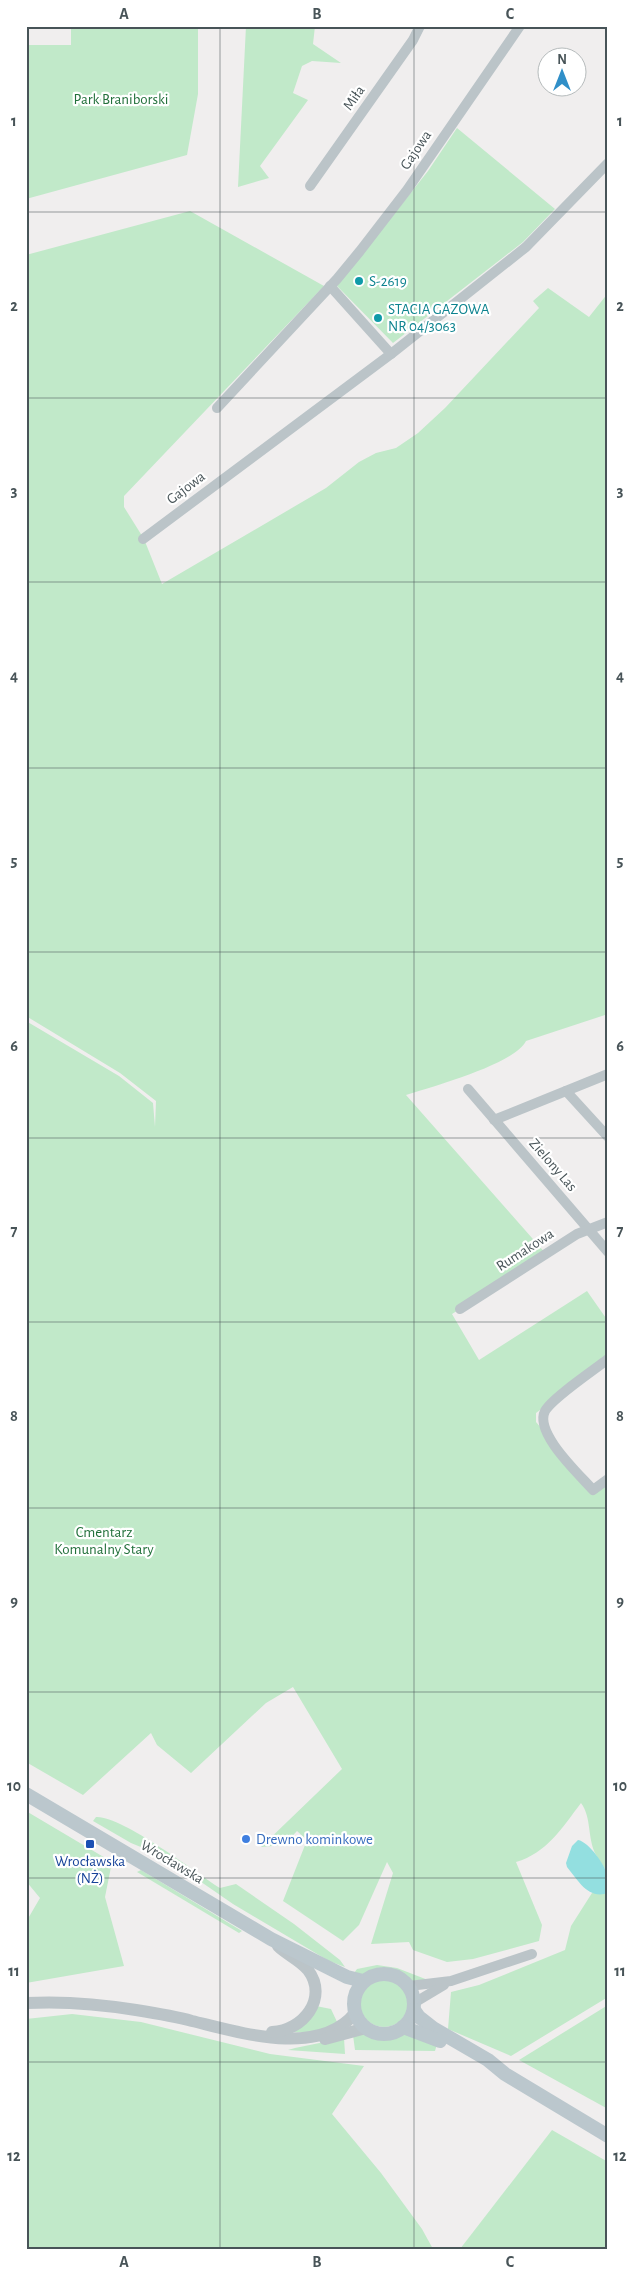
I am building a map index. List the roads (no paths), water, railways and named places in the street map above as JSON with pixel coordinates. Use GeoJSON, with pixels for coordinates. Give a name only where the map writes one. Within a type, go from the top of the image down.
{"type":"FeatureCollection","features":[{"type":"Feature","properties":{"kind":"main road","name":"Wrocławska"},"geometry":{"type":"LineString","coordinates":[[26,1794],[271,1938],[347,1978],[363,1981]]}},
{"type":"Feature","properties":{"kind":"main road","name":"Wrocławska"},"geometry":{"type":"LineString","coordinates":[[302,1955],[354,1996]]}},
{"type":"Feature","properties":{"kind":"main road"},"geometry":{"type":"LineString","coordinates":[[414,2006],[411,2018],[403,2027],[386,2034],[378,2034],[366,2028],[355,2013],[354,1996],[363,1981],[371,1976],[388,1973],[396,1976],[409,1986],[414,2006],[424,2022],[488,2060],[504,2074]]}},
{"type":"Feature","properties":{"kind":"main road"},"geometry":{"type":"LineString","coordinates":[[403,2027],[431,2036],[486,2067],[504,2074],[608,2136]]}},
{"type":"Feature","properties":{"kind":"street","name":"Miła"},"geometry":{"type":"LineString","coordinates":[[310,186],[418,32],[420,26]]}},
{"type":"Feature","properties":{"kind":"street","name":"Gajowa"},"geometry":{"type":"LineString","coordinates":[[217,408],[330,286],[407,190],[520,26]]}},
{"type":"Feature","properties":{"kind":"street","name":"Gajowa"},"geometry":{"type":"LineString","coordinates":[[143,539],[391,354],[526,247],[608,163]]}},
{"type":"Feature","properties":{"kind":"street"},"geometry":{"type":"LineString","coordinates":[[330,286],[391,354]]}},
{"type":"Feature","properties":{"kind":"street"},"geometry":{"type":"LineString","coordinates":[[494,1120],[608,1074]]}},
{"type":"Feature","properties":{"kind":"street","name":"Zielony Las"},"geometry":{"type":"LineString","coordinates":[[468,1089],[608,1252]]}},
{"type":"Feature","properties":{"kind":"street"},"geometry":{"type":"LineString","coordinates":[[566,1091],[608,1137]]}},
{"type":"Feature","properties":{"kind":"street","name":"Rumakowa"},"geometry":{"type":"LineString","coordinates":[[460,1309],[577,1234],[608,1222]]}},
{"type":"Feature","properties":{"kind":"street"},"geometry":{"type":"LineString","coordinates":[[608,1359],[548,1406],[542,1421],[544,1430],[556,1448],[594,1490],[608,1479]]}},
{"type":"Feature","properties":{"kind":"street"},"geometry":{"type":"LineString","coordinates":[[219,2027],[244,2027],[271,2032],[285,2031],[302,2021],[310,2010],[315,1994],[309,1972],[304,1966],[284,1952],[271,1938]]}},
{"type":"Feature","properties":{"kind":"street"},"geometry":{"type":"LineString","coordinates":[[409,1986],[451,1981],[532,1954]]}},
{"type":"Feature","properties":{"kind":"street"},"geometry":{"type":"LineString","coordinates":[[414,2006],[451,1981]]}},
{"type":"Feature","properties":{"kind":"street"},"geometry":{"type":"LineString","coordinates":[[26,2003],[73,2002],[105,2005],[200,2022],[256,2039],[290,2044],[316,2041],[366,2028]]}},
{"type":"Feature","properties":{"kind":"street"},"geometry":{"type":"LineString","coordinates":[[241,2033],[279,2038],[310,2036],[337,2028],[348,2022],[355,2013]]}},
{"type":"Feature","properties":{"kind":"water"},"geometry":{"type":"Polygon","coordinates":[[[578,1840],[592,1850],[607,1872],[608,1893],[595,1894],[584,1888],[567,1867],[566,1863],[572,1846],[578,1840]]]}},
{"type":"Feature","properties":{"kind":"place","name":"S-2619"},"geometry":{"type":"Point","coordinates":[359,281]}},
{"type":"Feature","properties":{"kind":"place","name":"STACIA GAZOWA NR 04/3063"},"geometry":{"type":"Point","coordinates":[378,318]}},
{"type":"Feature","properties":{"kind":"place","name":"Drewno kominkowe"},"geometry":{"type":"Point","coordinates":[246,1839]}},
{"type":"Feature","properties":{"kind":"place","name":"Wrocławska (NŻ)"},"geometry":{"type":"Point","coordinates":[90,1844]}},
{"type":"Feature","properties":{"kind":"park label","name":"Park Braniborski"},"geometry":{"type":"Point","coordinates":[121,99]}},
{"type":"Feature","properties":{"kind":"park label","name":"Cmentarz Komunalny Stary"},"geometry":{"type":"Point","coordinates":[104,1540]}}]}
